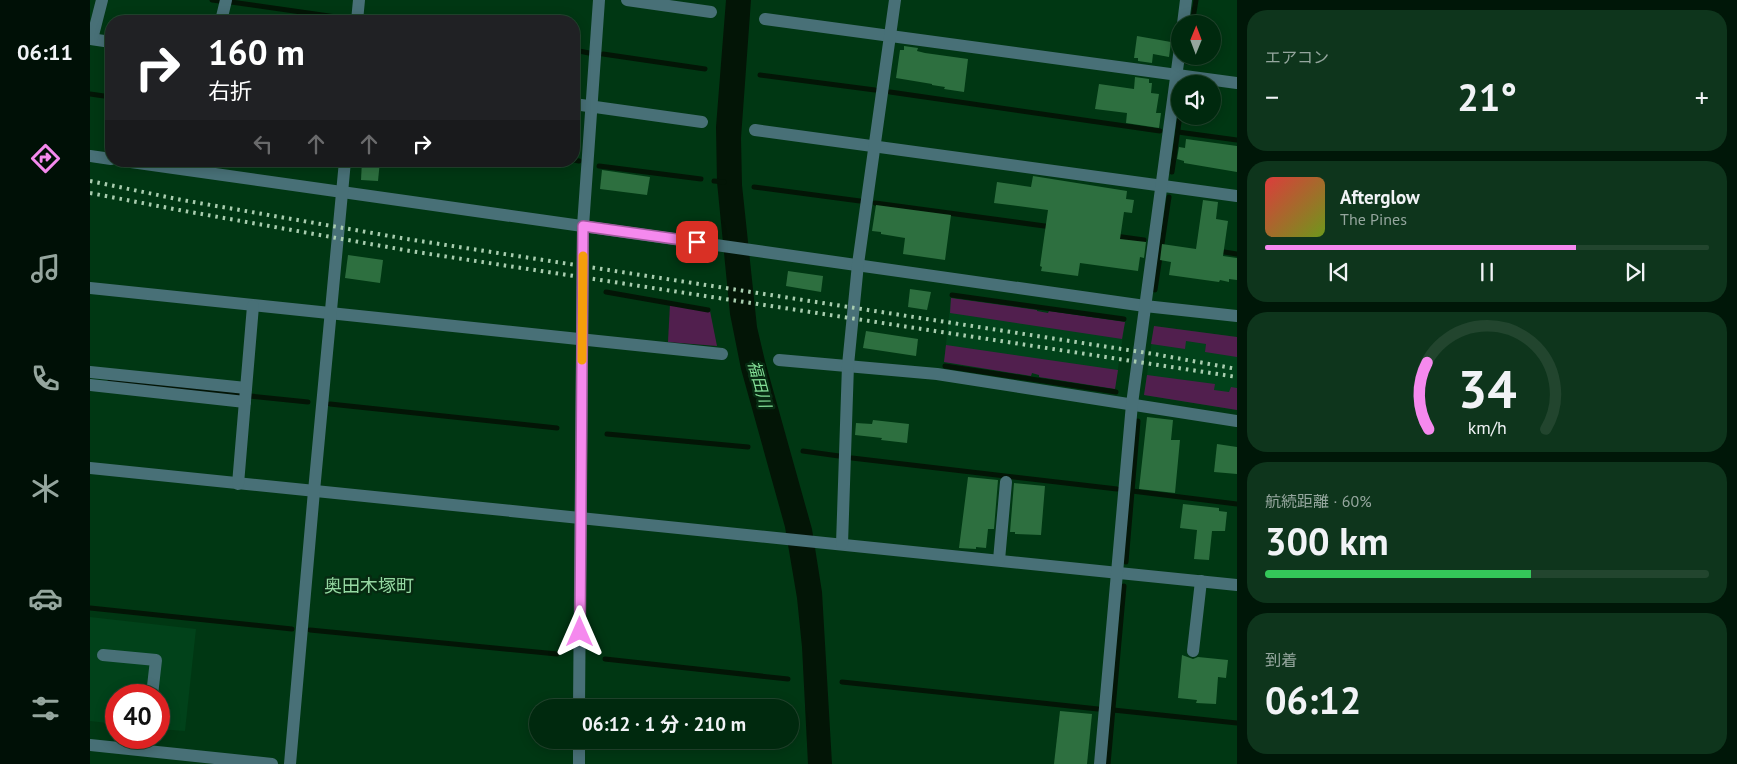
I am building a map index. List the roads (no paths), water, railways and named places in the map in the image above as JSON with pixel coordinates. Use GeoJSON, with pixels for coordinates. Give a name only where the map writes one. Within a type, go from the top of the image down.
{"type":"FeatureCollection","features":[{"type":"Feature","properties":{"kind":"street"},"geometry":{"type":"LineString","coordinates":[[102,0],[91,39],[105,41]]}},
{"type":"Feature","properties":{"kind":"street"},"geometry":{"type":"LineString","coordinates":[[222,15],[226,0]]}},
{"type":"Feature","properties":{"kind":"street"},"geometry":{"type":"LineString","coordinates":[[357,15],[358,0]]}},
{"type":"Feature","properties":{"kind":"street"},"geometry":{"type":"LineString","coordinates":[[579,699],[583,226],[593,107],[599,0]]}},
{"type":"Feature","properties":{"kind":"street"},"geometry":{"type":"LineString","coordinates":[[627,0],[711,12]]}},
{"type":"Feature","properties":{"kind":"street"},"geometry":{"type":"LineString","coordinates":[[842,544],[848,365],[858,264],[895,0]]}},
{"type":"Feature","properties":{"kind":"street"},"geometry":{"type":"LineString","coordinates":[[1184,15],[1186,0]]}},
{"type":"Feature","properties":{"kind":"street"},"geometry":{"type":"LineString","coordinates":[[765,19],[1176,75],[1177,65]]}},
{"type":"Feature","properties":{"kind":"street"},"geometry":{"type":"LineString","coordinates":[[1221,81],[1237,83]]}},
{"type":"Feature","properties":{"kind":"street"},"geometry":{"type":"LineString","coordinates":[[580,105],[702,122]]}},
{"type":"Feature","properties":{"kind":"street"},"geometry":{"type":"LineString","coordinates":[[1100,764],[1132,404],[1171,112]]}},
{"type":"Feature","properties":{"kind":"street"},"geometry":{"type":"LineString","coordinates":[[755,130],[1237,196]]}},
{"type":"Feature","properties":{"kind":"street"},"geometry":{"type":"LineString","coordinates":[[90,156],[105,158]]}},
{"type":"Feature","properties":{"kind":"street"},"geometry":{"type":"LineString","coordinates":[[197,167],[342,193],[858,264],[1145,306],[1237,316]]}},
{"type":"Feature","properties":{"kind":"street"},"geometry":{"type":"LineString","coordinates":[[290,764],[344,167]]}},
{"type":"Feature","properties":{"kind":"street"},"geometry":{"type":"LineString","coordinates":[[90,288],[722,354]]}},
{"type":"Feature","properties":{"kind":"street"},"geometry":{"type":"LineString","coordinates":[[238,484],[254,306]]}},
{"type":"Feature","properties":{"kind":"street"},"geometry":{"type":"LineString","coordinates":[[779,360],[937,374],[1237,421]]}},
{"type":"Feature","properties":{"kind":"street"},"geometry":{"type":"LineString","coordinates":[[90,372],[246,388]]}},
{"type":"Feature","properties":{"kind":"street"},"geometry":{"type":"LineString","coordinates":[[90,385],[245,402]]}},
{"type":"Feature","properties":{"kind":"street"},"geometry":{"type":"LineString","coordinates":[[90,468],[1237,585]]}},
{"type":"Feature","properties":{"kind":"street"},"geometry":{"type":"LineString","coordinates":[[999,560],[1006,482]]}},
{"type":"Feature","properties":{"kind":"street"},"geometry":{"type":"LineString","coordinates":[[1193,651],[1201,582]]}},
{"type":"Feature","properties":{"kind":"street"},"geometry":{"type":"LineString","coordinates":[[103,655],[156,660],[153,684]]}},
{"type":"Feature","properties":{"kind":"street"},"geometry":{"type":"LineString","coordinates":[[90,745],[105,745]]}},
{"type":"Feature","properties":{"kind":"street"},"geometry":{"type":"LineString","coordinates":[[170,748],[272,764]]}},
{"type":"Feature","properties":{"kind":"street"},"geometry":{"type":"LineString","coordinates":[[579,749],[579,764]]}},
{"type":"Feature","properties":{"kind":"water","name":"福田川"},"geometry":{"type":"Polygon","coordinates":[[[726,0],[751,0],[741,138],[742,185],[757,327],[812,529],[822,592],[832,764],[808,764],[802,647],[797,598],[785,527],[741,369],[730,314],[717,182],[716,127],[726,0]]]}},
{"type":"Feature","properties":{"kind":"waterway"},"geometry":{"type":"LineString","coordinates":[[212,0],[220,1]]}},
{"type":"Feature","properties":{"kind":"waterway"},"geometry":{"type":"LineString","coordinates":[[1194,15],[1196,0]]}},
{"type":"Feature","properties":{"kind":"waterway"},"geometry":{"type":"LineString","coordinates":[[231,2],[322,15]]}},
{"type":"Feature","properties":{"kind":"waterway"},"geometry":{"type":"LineString","coordinates":[[580,51],[589,53]]}},
{"type":"Feature","properties":{"kind":"waterway"},"geometry":{"type":"LineString","coordinates":[[603,54],[705,69]]}},
{"type":"Feature","properties":{"kind":"waterway"},"geometry":{"type":"LineString","coordinates":[[760,75],[875,90]]}},
{"type":"Feature","properties":{"kind":"waterway"},"geometry":{"type":"LineString","coordinates":[[890,92],[1160,131]]}},
{"type":"Feature","properties":{"kind":"waterway"},"geometry":{"type":"LineString","coordinates":[[90,94],[105,96]]}},
{"type":"Feature","properties":{"kind":"waterway"},"geometry":{"type":"LineString","coordinates":[[1172,172],[1179,125]]}},
{"type":"Feature","properties":{"kind":"waterway"},"geometry":{"type":"LineString","coordinates":[[1178,132],[1237,140]]}},
{"type":"Feature","properties":{"kind":"waterway"},"geometry":{"type":"LineString","coordinates":[[599,166],[701,179]]}},
{"type":"Feature","properties":{"kind":"waterway"},"geometry":{"type":"LineString","coordinates":[[714,181],[724,182]]}},
{"type":"Feature","properties":{"kind":"waterway"},"geometry":{"type":"LineString","coordinates":[[754,187],[860,201]]}},
{"type":"Feature","properties":{"kind":"waterway"},"geometry":{"type":"LineString","coordinates":[[1155,290],[1169,197]]}},
{"type":"Feature","properties":{"kind":"waterway"},"geometry":{"type":"LineString","coordinates":[[875,203],[1052,227]]}},
{"type":"Feature","properties":{"kind":"waterway"},"geometry":{"type":"LineString","coordinates":[[1115,236],[1144,240]]}},
{"type":"Feature","properties":{"kind":"waterway"},"geometry":{"type":"LineString","coordinates":[[1218,251],[1237,254]]}},
{"type":"Feature","properties":{"kind":"waterway"},"geometry":{"type":"LineString","coordinates":[[606,292],[708,310]]}},
{"type":"Feature","properties":{"kind":"waterway"},"geometry":{"type":"LineString","coordinates":[[952,295],[1124,319]]}},
{"type":"Feature","properties":{"kind":"waterway"},"geometry":{"type":"LineString","coordinates":[[945,366],[1116,392]]}},
{"type":"Feature","properties":{"kind":"waterway"},"geometry":{"type":"LineString","coordinates":[[110,381],[241,395]]}},
{"type":"Feature","properties":{"kind":"waterway"},"geometry":{"type":"LineString","coordinates":[[250,396],[308,402]]}},
{"type":"Feature","properties":{"kind":"waterway"},"geometry":{"type":"LineString","coordinates":[[330,404],[557,428]]}},
{"type":"Feature","properties":{"kind":"waterway"},"geometry":{"type":"LineString","coordinates":[[1126,562],[1138,421]]}},
{"type":"Feature","properties":{"kind":"waterway"},"geometry":{"type":"LineString","coordinates":[[607,434],[748,447]]}},
{"type":"Feature","properties":{"kind":"waterway"},"geometry":{"type":"LineString","coordinates":[[803,451],[839,456]]}},
{"type":"Feature","properties":{"kind":"waterway"},"geometry":{"type":"LineString","coordinates":[[852,458],[1117,489]]}},
{"type":"Feature","properties":{"kind":"waterway"},"geometry":{"type":"LineString","coordinates":[[1132,491],[1237,504]]}},
{"type":"Feature","properties":{"kind":"waterway"},"geometry":{"type":"LineString","coordinates":[[1108,764],[1124,586]]}},
{"type":"Feature","properties":{"kind":"waterway"},"geometry":{"type":"LineString","coordinates":[[90,608],[292,629]]}},
{"type":"Feature","properties":{"kind":"waterway"},"geometry":{"type":"LineString","coordinates":[[310,630],[557,654]]}},
{"type":"Feature","properties":{"kind":"waterway"},"geometry":{"type":"LineString","coordinates":[[605,659],[788,679]]}},
{"type":"Feature","properties":{"kind":"waterway"},"geometry":{"type":"LineString","coordinates":[[842,682],[1098,709]]}},
{"type":"Feature","properties":{"kind":"waterway"},"geometry":{"type":"LineString","coordinates":[[1113,710],[1237,723]]}},
{"type":"Feature","properties":{"kind":"railway"},"geometry":{"type":"LineString","coordinates":[[90,181],[182,200],[407,239],[1154,354],[1237,369]]}},
{"type":"Feature","properties":{"kind":"railway"},"geometry":{"type":"LineString","coordinates":[[90,193],[410,251],[1237,377]]}},
{"type":"Feature","properties":{"kind":"district","name":"奥田木塚町"},"geometry":{"type":"Point","coordinates":[369,586]}}]}
